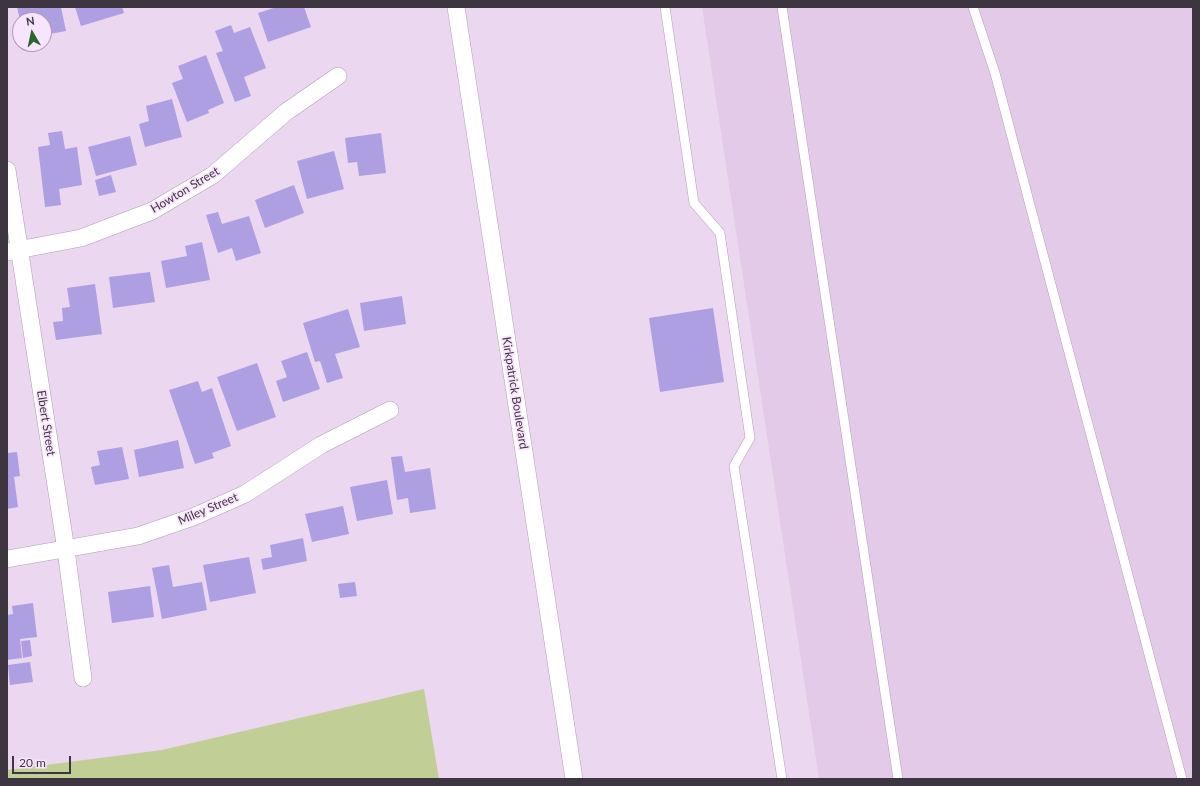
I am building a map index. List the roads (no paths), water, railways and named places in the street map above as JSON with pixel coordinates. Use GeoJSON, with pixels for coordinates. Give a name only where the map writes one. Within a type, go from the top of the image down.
{"type":"FeatureCollection","features":[{"type":"Feature","properties":{"kind":"street","name":"Kirkpatrick Boulevard"},"geometry":{"type":"LineString","coordinates":[[456,7],[574,779]]}},
{"type":"Feature","properties":{"kind":"street","name":"Howton Street"},"geometry":{"type":"LineString","coordinates":[[14,251],[81,238],[152,211],[213,175],[286,112],[338,76]]}},
{"type":"Feature","properties":{"kind":"street","name":"Elbert Street"},"geometry":{"type":"LineString","coordinates":[[7,170],[14,251],[66,550],[83,678]]}},
{"type":"Feature","properties":{"kind":"street","name":"Miley Street"},"geometry":{"type":"LineString","coordinates":[[7,559],[66,550],[138,536],[193,517],[245,494],[321,445],[390,410]]}},
{"type":"Feature","properties":{"kind":"lane"},"geometry":{"type":"LineString","coordinates":[[665,7],[694,203],[720,233],[750,438],[734,466],[782,779]]}},
{"type":"Feature","properties":{"kind":"lane"},"geometry":{"type":"LineString","coordinates":[[782,7],[898,779]]}},
{"type":"Feature","properties":{"kind":"lane"},"geometry":{"type":"LineString","coordinates":[[973,7],[995,73],[1182,779]]}}]}
